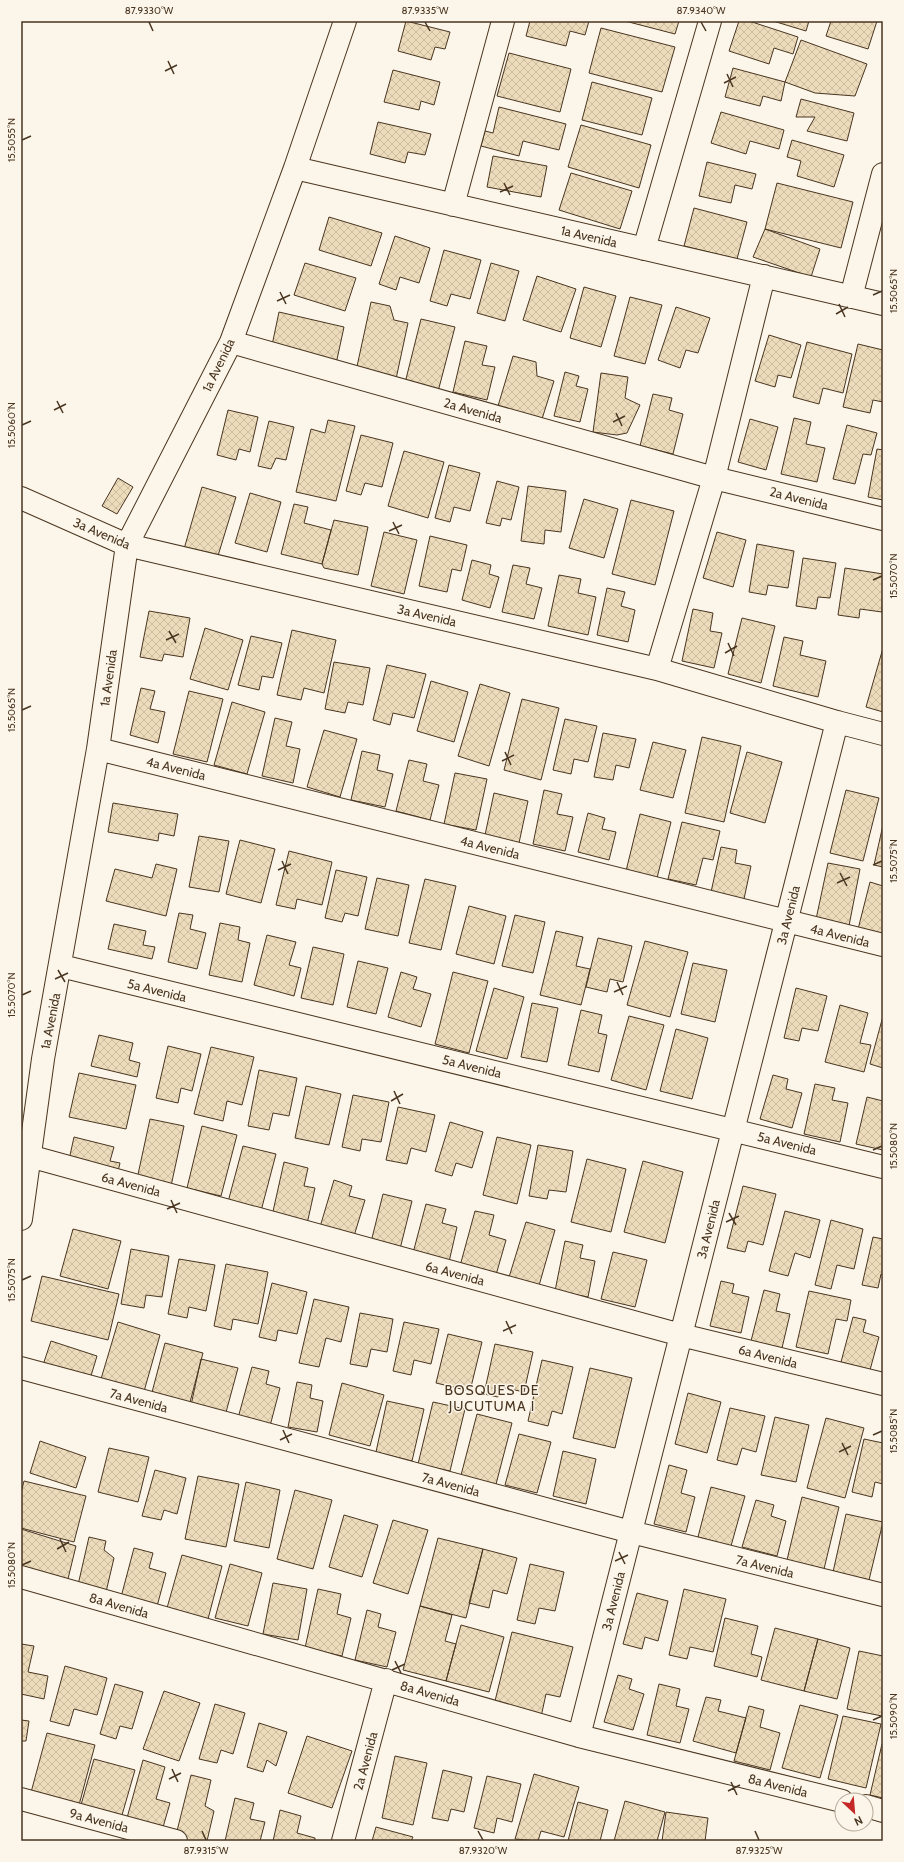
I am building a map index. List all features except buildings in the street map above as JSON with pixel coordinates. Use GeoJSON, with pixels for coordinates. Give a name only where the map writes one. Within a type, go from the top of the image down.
{"type":"FeatureCollection","features":[{"type":"Feature","properties":{"kind":"street","name":"1a Avenida"},"geometry":{"type":"LineString","coordinates":[[21,1219],[43,1059],[61,966],[98,749],[127,545],[231,342],[295,168],[345,21]]}},
{"type":"Feature","properties":{"kind":"street"},"geometry":{"type":"LineString","coordinates":[[454,205],[504,21]]}},
{"type":"Feature","properties":{"kind":"street"},"geometry":{"type":"LineString","coordinates":[[644,249],[710,21]]}},
{"type":"Feature","properties":{"kind":"street","name":"1a Avenida"},"geometry":{"type":"LineString","coordinates":[[295,168],[883,304]]}},
{"type":"Feature","properties":{"kind":"street"},"geometry":{"type":"LineString","coordinates":[[851,296],[883,174]]}},
{"type":"Feature","properties":{"kind":"street"},"geometry":{"type":"LineString","coordinates":[[657,669],[714,478],[764,276]]}},
{"type":"Feature","properties":{"kind":"street","name":"2a Avenida"},"geometry":{"type":"LineString","coordinates":[[231,342],[714,478],[883,519]]}},
{"type":"Feature","properties":{"kind":"street","name":"3a Avenida"},"geometry":{"type":"LineString","coordinates":[[21,498],[127,545],[657,669],[883,734]]}},
{"type":"Feature","properties":{"kind":"street","name":"3a Avenida"},"geometry":{"type":"LineString","coordinates":[[579,1736],[837,722]]}},
{"type":"Feature","properties":{"kind":"street","name":"4a Avenida"},"geometry":{"type":"LineString","coordinates":[[98,749],[883,945]]}},
{"type":"Feature","properties":{"kind":"street","name":"5a Avenida"},"geometry":{"type":"LineString","coordinates":[[61,966],[883,1167]]}},
{"type":"Feature","properties":{"kind":"street","name":"6a Avenida"},"geometry":{"type":"LineString","coordinates":[[29,1156],[681,1335],[883,1384]]}},
{"type":"Feature","properties":{"kind":"street","name":"7a Avenida"},"geometry":{"type":"LineString","coordinates":[[21,1368],[631,1532],[883,1595]]}},
{"type":"Feature","properties":{"kind":"street","name":"8a Avenida"},"geometry":{"type":"LineString","coordinates":[[21,1577],[579,1736],[834,1798]]}},
{"type":"Feature","properties":{"kind":"street","name":"2a Avenida"},"geometry":{"type":"LineString","coordinates":[[343,1841],[386,1680]]}},
{"type":"Feature","properties":{"kind":"street","name":"9a Avenida"},"geometry":{"type":"LineString","coordinates":[[21,1799],[176,1841]]}},
{"type":"Feature","properties":{"kind":"district","name":"BOSQUES DE JUCUTUMA I"},"geometry":{"type":"Point","coordinates":[492,1398]}}]}
